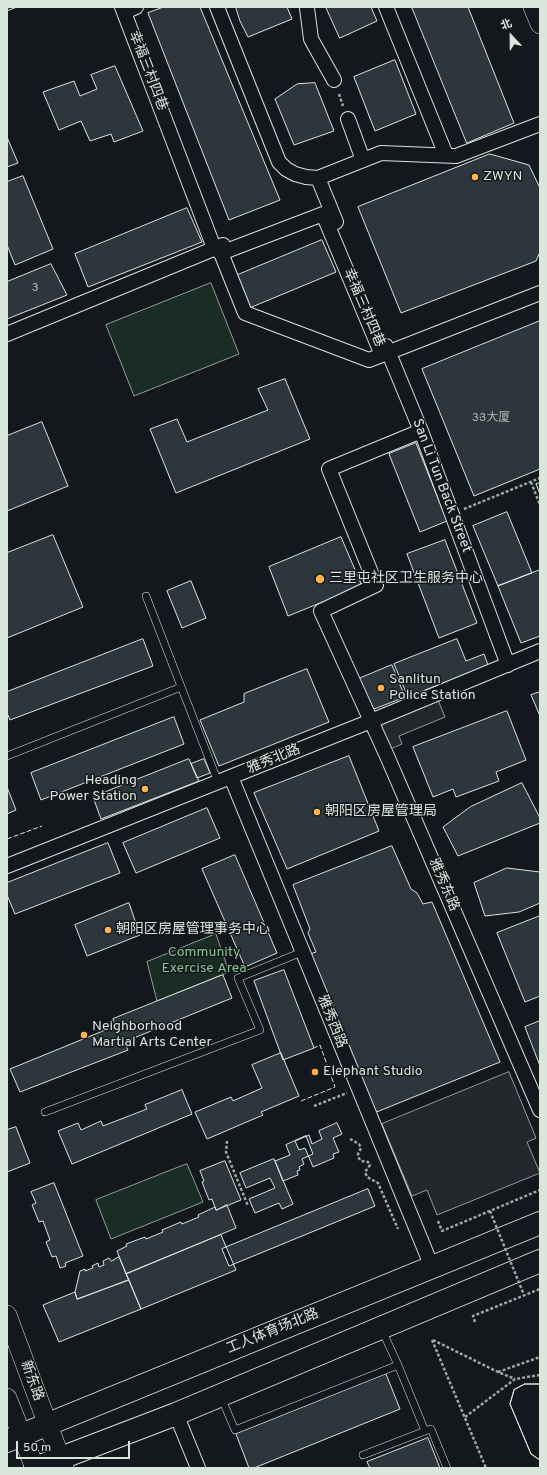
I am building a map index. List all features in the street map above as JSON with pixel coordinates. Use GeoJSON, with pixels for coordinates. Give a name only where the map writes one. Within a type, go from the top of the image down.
{"type":"FeatureCollection","features":[{"type":"Feature","properties":{"kind":"main road"},"geometry":{"type":"LineString","coordinates":[[533,7],[540,24]]}},
{"type":"Feature","properties":{"kind":"main road","name":"工人体育场北路"},"geometry":{"type":"LineString","coordinates":[[14,1438],[540,1223]]}},
{"type":"Feature","properties":{"kind":"main road"},"geometry":{"type":"LineString","coordinates":[[35,1468],[61,1463],[540,1261]]}},
{"type":"Feature","properties":{"kind":"main road","name":"新东路"},"geometry":{"type":"LineString","coordinates":[[7,1316],[61,1463]]}},
{"type":"Feature","properties":{"kind":"main road","name":"新东路"},"geometry":{"type":"LineString","coordinates":[[7,1398],[14,1438],[35,1468]]}},
{"type":"Feature","properties":{"kind":"street"},"geometry":{"type":"LineString","coordinates":[[217,7],[279,162],[286,169],[295,174],[318,178],[381,153],[456,156],[540,124]]}},
{"type":"Feature","properties":{"kind":"street"},"geometry":{"type":"LineString","coordinates":[[386,7],[446,155]]}},
{"type":"Feature","properties":{"kind":"street"},"geometry":{"type":"LineString","coordinates":[[307,8],[311,39],[334,80]]}},
{"type":"Feature","properties":{"kind":"street","name":"幸福三村四巷"},"geometry":{"type":"LineString","coordinates":[[127,9],[218,250]]}},
{"type":"Feature","properties":{"kind":"street"},"geometry":{"type":"LineString","coordinates":[[348,119],[363,160]]}},
{"type":"Feature","properties":{"kind":"street"},"geometry":{"type":"LineString","coordinates":[[318,178],[386,354],[369,360],[245,313],[218,250],[328,204]]}},
{"type":"Feature","properties":{"kind":"street","name":"幸福三村四巷"},"geometry":{"type":"LineString","coordinates":[[7,334],[218,250],[323,214],[386,354],[540,293]]}},
{"type":"Feature","properties":{"kind":"street","name":"San Li Tun Back Street"},"geometry":{"type":"LineString","coordinates":[[386,354],[421,431],[508,665]]}},
{"type":"Feature","properties":{"kind":"street","name":"雅秀东路"},"geometry":{"type":"LineString","coordinates":[[421,431],[329,469],[376,585],[321,611],[371,721],[540,1110]]}},
{"type":"Feature","properties":{"kind":"street","name":"雅秀北路"},"geometry":{"type":"LineString","coordinates":[[7,866],[371,721],[540,651]]}},
{"type":"Feature","properties":{"kind":"street","name":"雅秀西路"},"geometry":{"type":"LineString","coordinates":[[224,779],[302,952],[432,1267]]}},
{"type":"Feature","properties":{"kind":"street"},"geometry":{"type":"LineString","coordinates":[[176,1414],[198,1468]]}},
{"type":"Feature","properties":{"kind":"lane"},"geometry":{"type":"LineString","coordinates":[[146,596],[182,687],[224,779]]}},
{"type":"Feature","properties":{"kind":"lane"},"geometry":{"type":"LineString","coordinates":[[7,756],[182,687]]}},
{"type":"Feature","properties":{"kind":"lane"},"geometry":{"type":"LineString","coordinates":[[45,1112],[260,1030],[238,978],[302,952]]}},
{"type":"Feature","properties":{"kind":"lane"},"geometry":{"type":"LineString","coordinates":[[381,1327],[425,1431]]}},
{"type":"Feature","properties":{"kind":"lane"},"geometry":{"type":"LineString","coordinates":[[221,1395],[235,1430],[398,1365]]}},
{"type":"Feature","properties":{"kind":"lane"},"geometry":{"type":"LineString","coordinates":[[363,1455],[431,1428],[447,1468]]}},
{"type":"Feature","properties":{"kind":"path"},"geometry":{"type":"LineString","coordinates":[[334,80],[348,119]]}},
{"type":"Feature","properties":{"kind":"path"},"geometry":{"type":"LineString","coordinates":[[452,514],[540,478]]}},
{"type":"Feature","properties":{"kind":"path"},"geometry":{"type":"LineString","coordinates":[[531,482],[540,505]]}},
{"type":"Feature","properties":{"kind":"path"},"geometry":{"type":"LineString","coordinates":[[314,1106],[359,1089]]}},
{"type":"Feature","properties":{"kind":"path"},"geometry":{"type":"LineString","coordinates":[[350,1139],[359,1144],[362,1148],[358,1154],[358,1157],[361,1161],[368,1162],[370,1165],[365,1172],[367,1177],[378,1183],[398,1230]]}},
{"type":"Feature","properties":{"kind":"path"},"geometry":{"type":"LineString","coordinates":[[227,1141],[226,1152],[248,1206]]}},
{"type":"Feature","properties":{"kind":"path"},"geometry":{"type":"LineString","coordinates":[[438,1221],[442,1231],[540,1190]]}},
{"type":"Feature","properties":{"kind":"path"},"geometry":{"type":"LineString","coordinates":[[490,1211],[524,1295]]}},
{"type":"Feature","properties":{"kind":"path"},"geometry":{"type":"LineString","coordinates":[[475,1322],[473,1316],[540,1288]]}},
{"type":"Feature","properties":{"kind":"path"},"geometry":{"type":"LineString","coordinates":[[486,1468],[432,1340],[515,1379]]}},
{"type":"Feature","properties":{"kind":"path"},"geometry":{"type":"LineString","coordinates":[[498,1372],[540,1357]]}},
{"type":"Feature","properties":{"kind":"path"},"geometry":{"type":"LineString","coordinates":[[465,1417],[515,1379],[540,1375]]}},
{"type":"Feature","properties":{"kind":"green space"},"geometry":{"type":"Polygon","coordinates":[[[211,283],[239,354],[134,396],[106,325],[211,283]]]}},
{"type":"Feature","properties":{"kind":"green space","name":"Community Exercise Area"},"geometry":{"type":"Polygon","coordinates":[[[216,934],[229,972],[157,1001],[147,962],[216,934]]]}},
{"type":"Feature","properties":{"kind":"green space"},"geometry":{"type":"Polygon","coordinates":[[[187,1164],[203,1202],[111,1239],[96,1200],[187,1164]]]}},
{"type":"Feature","properties":{"kind":"shaded area"},"geometry":{"type":"Polygon","coordinates":[[[438,700],[445,717],[399,736],[402,744],[388,750],[377,725],[438,700]]]}},
{"type":"Feature","properties":{"kind":"shaded area"},"geometry":{"type":"Polygon","coordinates":[[[509,1072],[536,1138],[527,1142],[540,1173],[437,1215],[427,1190],[412,1196],[382,1124],[509,1072]]]}},
{"type":"Feature","properties":{"kind":"building"},"geometry":{"type":"Polygon","coordinates":[[[7,7],[17,7],[7,11],[7,7]]]}},
{"type":"Feature","properties":{"kind":"building"},"geometry":{"type":"Polygon","coordinates":[[[164,7],[200,7],[280,200],[229,220],[148,13],[164,7]]]}},
{"type":"Feature","properties":{"kind":"building"},"geometry":{"type":"Polygon","coordinates":[[[236,7],[287,7],[292,19],[248,37],[240,21],[236,7]]]}},
{"type":"Feature","properties":{"kind":"building"},"geometry":{"type":"Polygon","coordinates":[[[326,7],[371,7],[377,21],[340,38],[326,7]]]}},
{"type":"Feature","properties":{"kind":"building"},"geometry":{"type":"Polygon","coordinates":[[[412,7],[468,7],[514,123],[467,143],[412,7]]]}},
{"type":"Feature","properties":{"kind":"building"},"geometry":{"type":"Polygon","coordinates":[[[395,60],[416,114],[375,131],[354,77],[395,60]]]}},
{"type":"Feature","properties":{"kind":"building"},"geometry":{"type":"Polygon","coordinates":[[[115,66],[143,131],[114,142],[111,134],[90,141],[81,121],[59,130],[43,92],[74,81],[80,96],[97,89],[91,75],[115,66]]]}},
{"type":"Feature","properties":{"kind":"building"},"geometry":{"type":"Polygon","coordinates":[[[315,83],[334,131],[294,145],[275,99],[297,84],[315,83]]]}},
{"type":"Feature","properties":{"kind":"building"},"geometry":{"type":"Polygon","coordinates":[[[7,137],[18,163],[7,167],[7,137]]]}},
{"type":"Feature","properties":{"kind":"building"},"geometry":{"type":"Polygon","coordinates":[[[490,154],[529,165],[540,188],[540,252],[536,261],[401,313],[358,207],[490,154]]]}},
{"type":"Feature","properties":{"kind":"building"},"geometry":{"type":"Polygon","coordinates":[[[23,176],[53,249],[15,265],[7,245],[7,182],[23,176]]]}},
{"type":"Feature","properties":{"kind":"building"},"geometry":{"type":"Polygon","coordinates":[[[187,208],[202,242],[88,287],[75,254],[187,208]]]}},
{"type":"Feature","properties":{"kind":"building"},"geometry":{"type":"Polygon","coordinates":[[[322,240],[336,272],[247,309],[233,277],[322,240]]]}},
{"type":"Feature","properties":{"kind":"building"},"geometry":{"type":"Polygon","coordinates":[[[51,264],[67,295],[7,319],[7,282],[51,264]]]}},
{"type":"Feature","properties":{"kind":"building"},"geometry":{"type":"Polygon","coordinates":[[[540,321],[540,469],[474,496],[422,369],[540,321]]]}},
{"type":"Feature","properties":{"kind":"building"},"geometry":{"type":"Polygon","coordinates":[[[285,379],[310,439],[176,493],[150,429],[177,419],[187,442],[268,410],[258,389],[285,379]]]}},
{"type":"Feature","properties":{"kind":"building"},"geometry":{"type":"Polygon","coordinates":[[[42,422],[68,486],[7,511],[7,436],[42,422]]]}},
{"type":"Feature","properties":{"kind":"building"},"geometry":{"type":"Polygon","coordinates":[[[416,443],[447,521],[420,532],[389,454],[416,443]]]}},
{"type":"Feature","properties":{"kind":"building"},"geometry":{"type":"Polygon","coordinates":[[[540,483],[540,494],[536,484],[540,483]]]}},
{"type":"Feature","properties":{"kind":"building"},"geometry":{"type":"Polygon","coordinates":[[[507,512],[532,573],[498,586],[473,526],[507,512]]]}},
{"type":"Feature","properties":{"kind":"building"},"geometry":{"type":"Polygon","coordinates":[[[53,535],[83,607],[7,638],[7,553],[53,535]]]}},
{"type":"Feature","properties":{"kind":"building"},"geometry":{"type":"Polygon","coordinates":[[[341,537],[362,586],[288,616],[269,567],[341,537]]]}},
{"type":"Feature","properties":{"kind":"building"},"geometry":{"type":"Polygon","coordinates":[[[445,540],[477,623],[439,638],[407,554],[445,540]]]}},
{"type":"Feature","properties":{"kind":"building"},"geometry":{"type":"Polygon","coordinates":[[[540,570],[540,636],[521,643],[498,586],[540,570]]]}},
{"type":"Feature","properties":{"kind":"building"},"geometry":{"type":"Polygon","coordinates":[[[191,581],[206,618],[182,628],[167,591],[191,581]]]}},
{"type":"Feature","properties":{"kind":"building"},"geometry":{"type":"Polygon","coordinates":[[[143,639],[153,666],[10,720],[7,713],[7,692],[143,639]]]}},
{"type":"Feature","properties":{"kind":"building"},"geometry":{"type":"Polygon","coordinates":[[[457,639],[466,661],[484,654],[488,665],[408,697],[394,664],[457,639]]]}},
{"type":"Feature","properties":{"kind":"building","name":"Sanlitun Police Station"},"geometry":{"type":"Polygon","coordinates":[[[392,665],[405,697],[369,711],[356,680],[392,665]]]}},
{"type":"Feature","properties":{"kind":"building"},"geometry":{"type":"Polygon","coordinates":[[[307,669],[329,722],[219,766],[200,720],[244,702],[244,694],[307,669]]]}},
{"type":"Feature","properties":{"kind":"building"},"geometry":{"type":"Polygon","coordinates":[[[540,692],[540,716],[531,695],[540,692]]]}},
{"type":"Feature","properties":{"kind":"building"},"geometry":{"type":"Polygon","coordinates":[[[507,711],[526,760],[496,772],[499,781],[456,797],[453,789],[433,797],[413,747],[507,711]]]}},
{"type":"Feature","properties":{"kind":"building"},"geometry":{"type":"Polygon","coordinates":[[[174,717],[184,744],[41,800],[31,773],[174,717]]]}},
{"type":"Feature","properties":{"kind":"building","name":"朝阳区房屋管理局"},"geometry":{"type":"Polygon","coordinates":[[[349,756],[379,831],[287,869],[254,793],[349,756]]]}},
{"type":"Feature","properties":{"kind":"building","name":"Heading Power Station"},"geometry":{"type":"Polygon","coordinates":[[[189,759],[199,781],[101,819],[93,797],[189,759]]]}},
{"type":"Feature","properties":{"kind":"building"},"geometry":{"type":"Polygon","coordinates":[[[204,759],[210,773],[197,778],[191,764],[204,759]]]}},
{"type":"Feature","properties":{"kind":"building"},"geometry":{"type":"Polygon","coordinates":[[[522,783],[540,818],[540,823],[458,856],[443,827],[470,807],[522,783]]]}},
{"type":"Feature","properties":{"kind":"building"},"geometry":{"type":"Polygon","coordinates":[[[7,787],[16,810],[7,814],[7,787]]]}},
{"type":"Feature","properties":{"kind":"building"},"geometry":{"type":"Polygon","coordinates":[[[207,808],[220,838],[136,873],[123,843],[207,808]]]}},
{"type":"Feature","properties":{"kind":"building"},"geometry":{"type":"Polygon","coordinates":[[[108,843],[120,873],[15,914],[7,895],[7,883],[108,843]]]}},
{"type":"Feature","properties":{"kind":"building"},"geometry":{"type":"Polygon","coordinates":[[[392,846],[411,889],[417,893],[423,904],[432,902],[500,1062],[374,1113],[310,954],[316,952],[308,933],[310,929],[293,885],[392,846]]]}},
{"type":"Feature","properties":{"kind":"building"},"geometry":{"type":"Polygon","coordinates":[[[235,855],[277,953],[245,967],[202,869],[235,855]]]}},
{"type":"Feature","properties":{"kind":"building"},"geometry":{"type":"Polygon","coordinates":[[[507,868],[540,872],[540,903],[519,912],[485,916],[474,883],[507,868]]]}},
{"type":"Feature","properties":{"kind":"building","name":"朝阳区房屋管理事务中心"},"geometry":{"type":"Polygon","coordinates":[[[129,903],[140,935],[87,956],[75,925],[129,903]]]}},
{"type":"Feature","properties":{"kind":"building"},"geometry":{"type":"Polygon","coordinates":[[[540,916],[540,996],[525,1002],[497,933],[540,916]]]}},
{"type":"Feature","properties":{"kind":"building"},"geometry":{"type":"Polygon","coordinates":[[[284,970],[314,1048],[283,1060],[254,981],[284,970]]]}},
{"type":"Feature","properties":{"kind":"building"},"geometry":{"type":"Polygon","coordinates":[[[223,975],[232,998],[124,1042],[128,1050],[20,1092],[10,1069],[115,1026],[113,1019],[223,975]]]}},
{"type":"Feature","properties":{"kind":"building"},"geometry":{"type":"Polygon","coordinates":[[[540,1021],[540,1066],[525,1027],[540,1021]]]}},
{"type":"Feature","properties":{"kind":"building"},"geometry":{"type":"Polygon","coordinates":[[[281,1053],[299,1096],[261,1112],[263,1115],[207,1139],[195,1112],[231,1097],[233,1101],[262,1088],[252,1065],[281,1053]]]}},
{"type":"Feature","properties":{"kind":"building"},"geometry":{"type":"Polygon","coordinates":[[[182,1090],[192,1114],[72,1164],[58,1131],[78,1123],[81,1130],[101,1121],[103,1126],[147,1109],[145,1105],[182,1090]]]}},
{"type":"Feature","properties":{"kind":"building"},"geometry":{"type":"Polygon","coordinates":[[[337,1123],[342,1134],[333,1138],[339,1152],[333,1154],[334,1158],[313,1167],[305,1148],[299,1150],[295,1141],[309,1135],[312,1144],[322,1139],[319,1131],[337,1123]]]}},
{"type":"Feature","properties":{"kind":"building"},"geometry":{"type":"Polygon","coordinates":[[[16,1127],[30,1163],[7,1172],[7,1130],[16,1127]]]}},
{"type":"Feature","properties":{"kind":"building"},"geometry":{"type":"Polygon","coordinates":[[[306,1136],[313,1154],[302,1159],[304,1164],[299,1167],[300,1170],[297,1171],[298,1175],[283,1181],[275,1161],[290,1155],[286,1145],[306,1136]]]}},
{"type":"Feature","properties":{"kind":"building"},"geometry":{"type":"Polygon","coordinates":[[[274,1159],[293,1204],[282,1209],[279,1203],[255,1213],[249,1199],[275,1188],[270,1178],[246,1188],[240,1173],[274,1159]]]}},
{"type":"Feature","properties":{"kind":"building"},"geometry":{"type":"Polygon","coordinates":[[[225,1161],[241,1200],[216,1210],[212,1199],[209,1200],[202,1182],[204,1181],[200,1171],[225,1161]]]}},
{"type":"Feature","properties":{"kind":"building"},"geometry":{"type":"Polygon","coordinates":[[[54,1183],[83,1256],[65,1263],[66,1266],[60,1268],[56,1256],[52,1257],[46,1242],[50,1240],[43,1221],[39,1222],[32,1205],[36,1203],[31,1192],[54,1183]]]}},
{"type":"Feature","properties":{"kind":"building"},"geometry":{"type":"Polygon","coordinates":[[[368,1189],[375,1206],[229,1266],[222,1249],[368,1189]]]}},
{"type":"Feature","properties":{"kind":"building"},"geometry":{"type":"Polygon","coordinates":[[[227,1205],[236,1228],[126,1274],[117,1251],[127,1246],[126,1244],[145,1237],[146,1239],[181,1222],[182,1224],[199,1217],[198,1215],[215,1207],[216,1210],[227,1205]]]}},
{"type":"Feature","properties":{"kind":"building"},"geometry":{"type":"Polygon","coordinates":[[[221,1235],[236,1270],[141,1309],[126,1274],[221,1235]]]}},
{"type":"Feature","properties":{"kind":"building"},"geometry":{"type":"Polygon","coordinates":[[[119,1257],[129,1280],[77,1299],[75,1292],[80,1271],[93,1268],[92,1266],[98,1263],[99,1267],[104,1265],[103,1261],[109,1258],[111,1261],[119,1257]]]}},
{"type":"Feature","properties":{"kind":"building"},"geometry":{"type":"Polygon","coordinates":[[[129,1280],[141,1309],[59,1342],[43,1305],[75,1292],[77,1299],[129,1280]]]}},
{"type":"Feature","properties":{"kind":"building"},"geometry":{"type":"Polygon","coordinates":[[[386,1374],[400,1409],[254,1468],[249,1468],[236,1434],[386,1374]]]}},
{"type":"Feature","properties":{"kind":"building"},"geometry":{"type":"Polygon","coordinates":[[[525,1384],[540,1384],[540,1460],[531,1454],[510,1404],[514,1390],[525,1384]]]}},
{"type":"Feature","properties":{"kind":"building"},"geometry":{"type":"Polygon","coordinates":[[[525,1384],[540,1384],[540,1460],[531,1454],[510,1404],[514,1390],[525,1384]]]}},
{"type":"Feature","properties":{"kind":"building"},"geometry":{"type":"Polygon","coordinates":[[[428,1438],[440,1468],[370,1468],[367,1462],[428,1438]]]}},
{"type":"Feature","properties":{"kind":"fence"},"geometry":{"type":"LineString","coordinates":[[7,839],[42,826]]}},
{"type":"Feature","properties":{"kind":"fence"},"geometry":{"type":"LineString","coordinates":[[301,1101],[335,1087],[320,1045],[314,1048]]}},
{"type":"Feature","properties":{"kind":"place","name":"ZWYN"},"geometry":{"type":"Point","coordinates":[475,177]}},
{"type":"Feature","properties":{"kind":"place","name":"三里屯社区卫生服务中心"},"geometry":{"type":"Point","coordinates":[320,579]}},
{"type":"Feature","properties":{"kind":"place","name":"Sanlitun Police Station"},"geometry":{"type":"Point","coordinates":[381,688]}},
{"type":"Feature","properties":{"kind":"place","name":"Heading Power Station"},"geometry":{"type":"Point","coordinates":[145,789]}},
{"type":"Feature","properties":{"kind":"place","name":"朝阳区房屋管理局"},"geometry":{"type":"Point","coordinates":[317,812]}},
{"type":"Feature","properties":{"kind":"place","name":"朝阳区房屋管理事务中心"},"geometry":{"type":"Point","coordinates":[108,930]}},
{"type":"Feature","properties":{"kind":"place","name":"Neighborhood Martial Arts Center"},"geometry":{"type":"Point","coordinates":[84,1035]}},
{"type":"Feature","properties":{"kind":"place","name":"Elephant Studio"},"geometry":{"type":"Point","coordinates":[315,1072]}}]}
